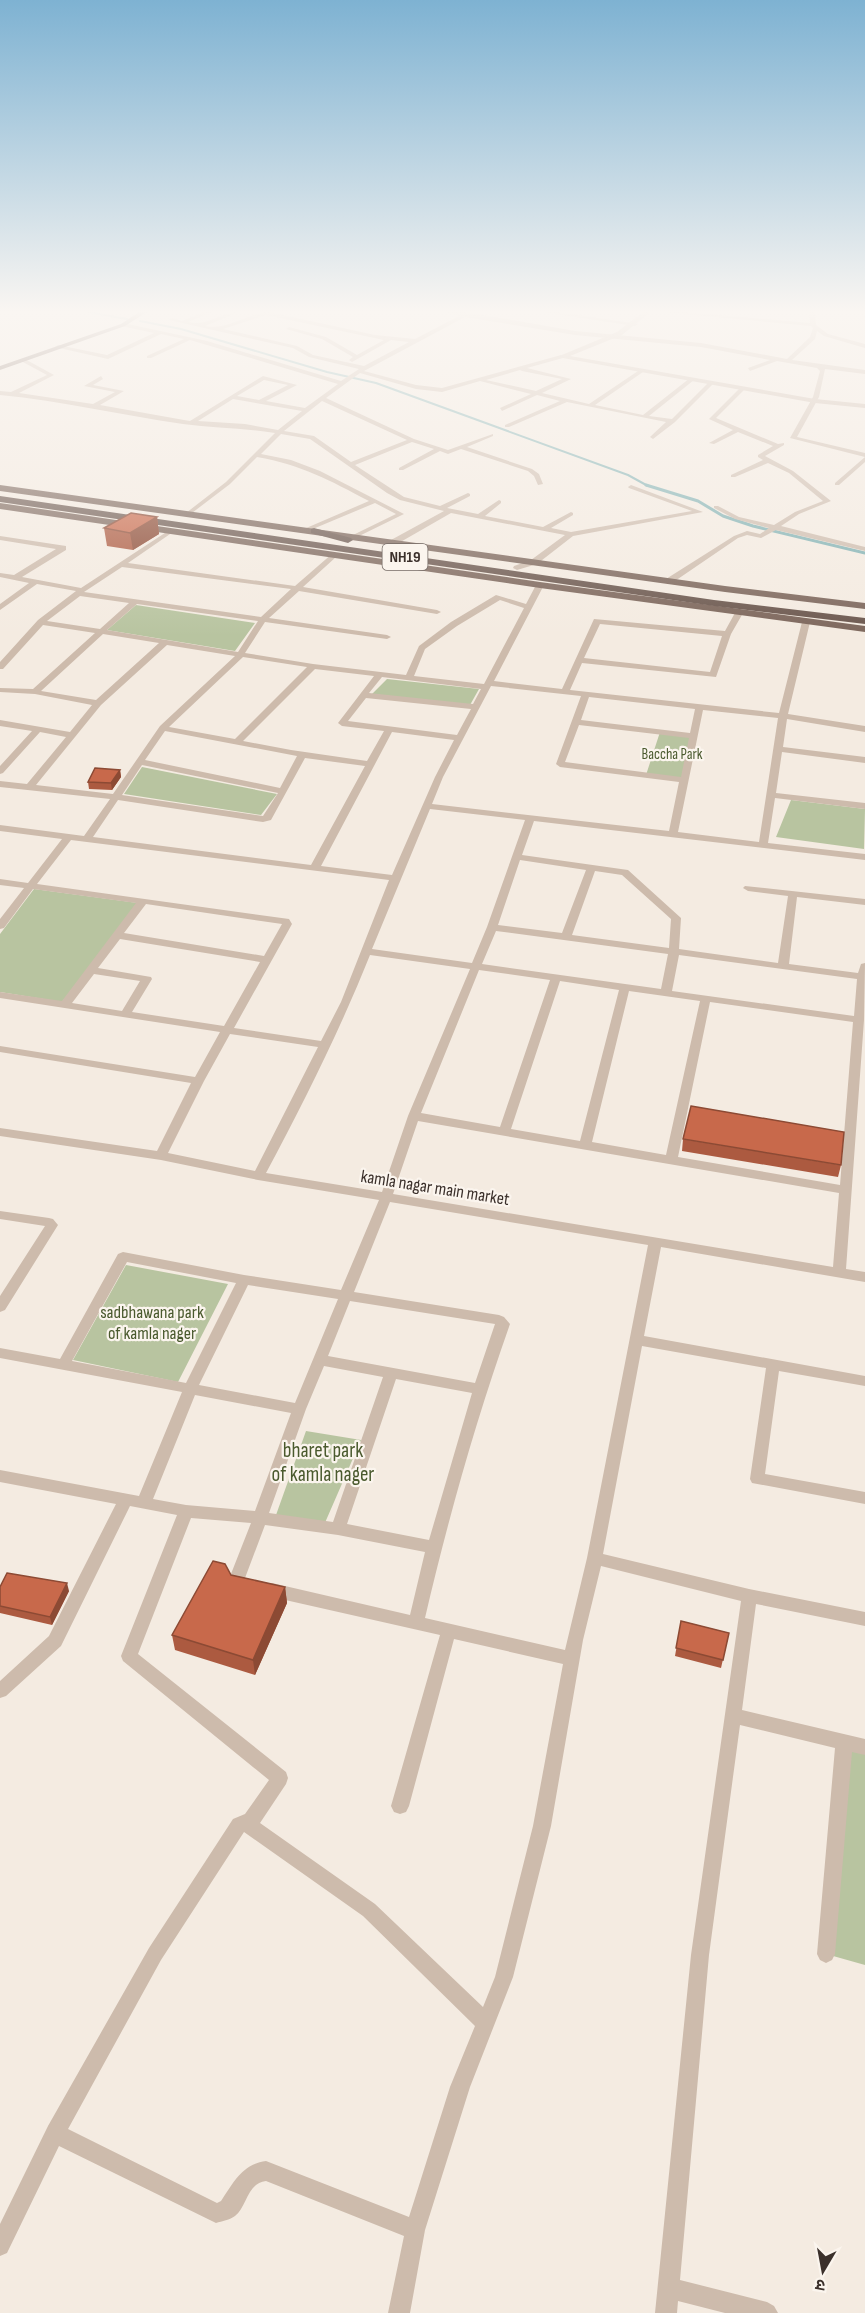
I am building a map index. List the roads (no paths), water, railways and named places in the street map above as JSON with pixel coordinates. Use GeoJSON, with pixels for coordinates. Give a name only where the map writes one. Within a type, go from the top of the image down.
{"type":"FeatureCollection","features":[{"type":"Feature","properties":{"kind":"highway"},"geometry":{"type":"LineString","coordinates":[[2,500],[47,513]]}},
{"type":"Feature","properties":{"kind":"highway","name":"NH19"},"geometry":{"type":"LineString","coordinates":[[2,500],[806,615],[865,621]]}},
{"type":"Feature","properties":{"kind":"highway","name":"NH19"},"geometry":{"type":"LineString","coordinates":[[2,500],[517,568],[806,615],[865,615]]}},
{"type":"Feature","properties":{"kind":"highway"},"geometry":{"type":"LineString","coordinates":[[310,531],[376,548]]}},
{"type":"Feature","properties":{"kind":"highway"},"geometry":{"type":"LineString","coordinates":[[206,536],[287,541]]}},
{"type":"Feature","properties":{"kind":"main road"},"geometry":{"type":"LineString","coordinates":[[0,488],[865,606]]}},
{"type":"Feature","properties":{"kind":"main road"},"geometry":{"type":"LineString","coordinates":[[47,513],[739,613],[806,615],[865,629]]}},
{"type":"Feature","properties":{"kind":"street"},"geometry":{"type":"LineString","coordinates":[[179,420],[279,431],[315,438],[393,495],[479,517],[571,534],[700,512],[631,487]]}},
{"type":"Feature","properties":{"kind":"street"},"geometry":{"type":"LineString","coordinates":[[188,514],[228,483],[293,420]]}},
{"type":"Feature","properties":{"kind":"street"},"geometry":{"type":"LineString","coordinates":[[368,420],[412,440],[450,452],[491,435]]}},
{"type":"Feature","properties":{"kind":"street"},"geometry":{"type":"LineString","coordinates":[[507,426],[521,420]]}},
{"type":"Feature","properties":{"kind":"street"},"geometry":{"type":"LineString","coordinates":[[659,420],[670,422]]}},
{"type":"Feature","properties":{"kind":"street"},"geometry":{"type":"LineString","coordinates":[[716,420],[778,446]]}},
{"type":"Feature","properties":{"kind":"street"},"geometry":{"type":"LineString","coordinates":[[669,581],[736,537],[745,533],[759,537],[797,513],[828,500],[791,472],[760,456],[793,438],[804,420]]}},
{"type":"Feature","properties":{"kind":"street"},"geometry":{"type":"LineString","coordinates":[[653,437],[670,422]]}},
{"type":"Feature","properties":{"kind":"street"},"geometry":{"type":"LineString","coordinates":[[712,443],[737,430]]}},
{"type":"Feature","properties":{"kind":"street"},"geometry":{"type":"LineString","coordinates":[[793,438],[865,457]]}},
{"type":"Feature","properties":{"kind":"street"},"geometry":{"type":"LineString","coordinates":[[351,464],[412,440]]}},
{"type":"Feature","properties":{"kind":"street"},"geometry":{"type":"LineString","coordinates":[[462,447],[530,470],[537,475],[540,484]]}},
{"type":"Feature","properties":{"kind":"street"},"geometry":{"type":"LineString","coordinates":[[401,469],[439,449]]}},
{"type":"Feature","properties":{"kind":"street"},"geometry":{"type":"LineString","coordinates":[[256,455],[289,461],[318,472],[401,514],[353,537]]}},
{"type":"Feature","properties":{"kind":"street"},"geometry":{"type":"LineString","coordinates":[[837,483],[865,457]]}},
{"type":"Feature","properties":{"kind":"street"},"geometry":{"type":"LineString","coordinates":[[734,476],[769,460]]}},
{"type":"Feature","properties":{"kind":"street"},"geometry":{"type":"LineString","coordinates":[[441,508],[468,495]]}},
{"type":"Feature","properties":{"kind":"street"},"geometry":{"type":"LineString","coordinates":[[310,531],[374,501]]}},
{"type":"Feature","properties":{"kind":"street"},"geometry":{"type":"LineString","coordinates":[[479,517],[499,502]]}},
{"type":"Feature","properties":{"kind":"street"},"geometry":{"type":"LineString","coordinates":[[716,507],[737,518],[772,529],[865,549]]}},
{"type":"Feature","properties":{"kind":"street"},"geometry":{"type":"LineString","coordinates":[[394,542],[451,510]]}},
{"type":"Feature","properties":{"kind":"street"},"geometry":{"type":"LineString","coordinates":[[544,529],[571,514]]}},
{"type":"Feature","properties":{"kind":"street"},"geometry":{"type":"LineString","coordinates":[[0,667],[41,622],[79,591],[171,531]]}},
{"type":"Feature","properties":{"kind":"street"},"geometry":{"type":"LineString","coordinates":[[517,568],[534,562],[571,534]]}},
{"type":"Feature","properties":{"kind":"street"},"geometry":{"type":"LineString","coordinates":[[0,538],[63,548],[15,578]]}},
{"type":"Feature","properties":{"kind":"street"},"geometry":{"type":"LineString","coordinates":[[0,549],[14,540]]}},
{"type":"Feature","properties":{"kind":"street"},"geometry":{"type":"LineString","coordinates":[[87,839],[163,728],[240,655],[262,620],[333,555]]}},
{"type":"Feature","properties":{"kind":"street"},"geometry":{"type":"LineString","coordinates":[[120,564],[297,588],[436,612]]}},
{"type":"Feature","properties":{"kind":"street"},"geometry":{"type":"LineString","coordinates":[[1,576],[135,602],[387,638]]}},
{"type":"Feature","properties":{"kind":"street"},"geometry":{"type":"LineString","coordinates":[[0,608],[36,581]]}},
{"type":"Feature","properties":{"kind":"street"},"geometry":{"type":"LineString","coordinates":[[258,1176],[346,1002],[395,878],[427,806],[540,585]]}},
{"type":"Feature","properties":{"kind":"street"},"geometry":{"type":"LineString","coordinates":[[409,677],[420,650],[454,624],[499,597],[529,606]]}},
{"type":"Feature","properties":{"kind":"street"},"geometry":{"type":"LineString","coordinates":[[35,692],[135,602]]}},
{"type":"Feature","properties":{"kind":"street"},"geometry":{"type":"LineString","coordinates":[[581,660],[713,675],[728,634],[739,613]]}},
{"type":"Feature","properties":{"kind":"street"},"geometry":{"type":"LineString","coordinates":[[763,844],[783,716],[806,615]]}},
{"type":"Feature","properties":{"kind":"street"},"geometry":{"type":"LineString","coordinates":[[565,692],[597,621],[728,634]]}},
{"type":"Feature","properties":{"kind":"street"},"geometry":{"type":"LineString","coordinates":[[41,622],[312,666],[700,706],[865,729]]}},
{"type":"Feature","properties":{"kind":"street"},"geometry":{"type":"LineString","coordinates":[[30,787],[98,703],[164,643]]}},
{"type":"Feature","properties":{"kind":"street"},"geometry":{"type":"LineString","coordinates":[[236,743],[312,666]]}},
{"type":"Feature","properties":{"kind":"street"},"geometry":{"type":"LineString","coordinates":[[380,674],[342,723],[460,738]]}},
{"type":"Feature","properties":{"kind":"street"},"geometry":{"type":"LineString","coordinates":[[0,690],[35,692],[98,703]]}},
{"type":"Feature","properties":{"kind":"street"},"geometry":{"type":"LineString","coordinates":[[364,694],[476,708]]}},
{"type":"Feature","properties":{"kind":"street"},"geometry":{"type":"LineString","coordinates":[[586,694],[560,764],[685,780]]}},
{"type":"Feature","properties":{"kind":"street"},"geometry":{"type":"LineString","coordinates":[[673,834],[700,706]]}},
{"type":"Feature","properties":{"kind":"street"},"geometry":{"type":"LineString","coordinates":[[577,722],[694,736]]}},
{"type":"Feature","properties":{"kind":"street"},"geometry":{"type":"LineString","coordinates":[[0,723],[72,735]]}},
{"type":"Feature","properties":{"kind":"street"},"geometry":{"type":"LineString","coordinates":[[163,728],[302,755],[371,764]]}},
{"type":"Feature","properties":{"kind":"street"},"geometry":{"type":"LineString","coordinates":[[0,771],[38,729]]}},
{"type":"Feature","properties":{"kind":"street"},"geometry":{"type":"LineString","coordinates":[[315,867],[389,729]]}},
{"type":"Feature","properties":{"kind":"street"},"geometry":{"type":"LineString","coordinates":[[777,749],[865,760]]}},
{"type":"Feature","properties":{"kind":"street"},"geometry":{"type":"LineString","coordinates":[[0,784],[116,797],[263,819],[268,818],[302,755]]}},
{"type":"Feature","properties":{"kind":"street"},"geometry":{"type":"LineString","coordinates":[[140,762],[283,791]]}},
{"type":"Feature","properties":{"kind":"street"},"geometry":{"type":"LineString","coordinates":[[770,795],[865,806]]}},
{"type":"Feature","properties":{"kind":"street"},"geometry":{"type":"LineString","coordinates":[[427,806],[865,857]]}},
{"type":"Feature","properties":{"kind":"street"},"geometry":{"type":"LineString","coordinates":[[530,818],[492,927],[414,1116],[386,1198],[299,1409],[237,1579],[240,1583],[572,1659]]}},
{"type":"Feature","properties":{"kind":"street"},"geometry":{"type":"LineString","coordinates":[[0,828],[395,878]]}},
{"type":"Feature","properties":{"kind":"street"},"geometry":{"type":"LineString","coordinates":[[1,923],[68,837]]}},
{"type":"Feature","properties":{"kind":"street"},"geometry":{"type":"LineString","coordinates":[[517,856],[626,872],[676,918],[674,952],[666,993]]}},
{"type":"Feature","properties":{"kind":"street"},"geometry":{"type":"LineString","coordinates":[[566,937],[592,867]]}},
{"type":"Feature","properties":{"kind":"street"},"geometry":{"type":"LineString","coordinates":[[0,882],[285,921],[287,924],[198,1081],[161,1156]]}},
{"type":"Feature","properties":{"kind":"street"},"geometry":{"type":"LineString","coordinates":[[748,888],[865,902]]}},
{"type":"Feature","properties":{"kind":"street"},"geometry":{"type":"LineString","coordinates":[[783,967],[793,893]]}},
{"type":"Feature","properties":{"kind":"street"},"geometry":{"type":"LineString","coordinates":[[65,1005],[143,901]]}},
{"type":"Feature","properties":{"kind":"street"},"geometry":{"type":"LineString","coordinates":[[492,927],[783,967],[864,972],[839,1273]]}},
{"type":"Feature","properties":{"kind":"street"},"geometry":{"type":"LineString","coordinates":[[117,935],[268,960]]}},
{"type":"Feature","properties":{"kind":"street"},"geometry":{"type":"LineString","coordinates":[[366,951],[859,1020]]}},
{"type":"Feature","properties":{"kind":"street"},"geometry":{"type":"LineString","coordinates":[[91,970],[147,979],[125,1015]]}},
{"type":"Feature","properties":{"kind":"street"},"geometry":{"type":"LineString","coordinates":[[504,1131],[556,977]]}},
{"type":"Feature","properties":{"kind":"street"},"geometry":{"type":"LineString","coordinates":[[585,1145],[626,987]]}},
{"type":"Feature","properties":{"kind":"street"},"geometry":{"type":"LineString","coordinates":[[0,995],[325,1046]]}},
{"type":"Feature","properties":{"kind":"street"},"geometry":{"type":"LineString","coordinates":[[670,1160],[706,998]]}},
{"type":"Feature","properties":{"kind":"street"},"geometry":{"type":"LineString","coordinates":[[0,1049],[198,1081]]}},
{"type":"Feature","properties":{"kind":"street"},"geometry":{"type":"LineString","coordinates":[[414,1116],[846,1190]]}},
{"type":"Feature","properties":{"kind":"street","name":"kamla nagar main market"},"geometry":{"type":"LineString","coordinates":[[0,1132],[161,1156],[258,1176],[865,1277]]}},
{"type":"Feature","properties":{"kind":"street"},"geometry":{"type":"LineString","coordinates":[[0,1215],[50,1222],[52,1225],[0,1307]]}},
{"type":"Feature","properties":{"kind":"street"},"geometry":{"type":"LineString","coordinates":[[399,2313],[415,2230],[460,2087],[504,1977],[542,1826],[572,1659],[595,1558],[655,1243]]}},
{"type":"Feature","properties":{"kind":"street"},"geometry":{"type":"LineString","coordinates":[[63,1365],[123,1257],[345,1298],[502,1322],[480,1389],[416,1623]]}},
{"type":"Feature","properties":{"kind":"street"},"geometry":{"type":"LineString","coordinates":[[144,1503],[190,1389],[244,1280]]}},
{"type":"Feature","properties":{"kind":"street"},"geometry":{"type":"LineString","coordinates":[[636,1340],[865,1382]]}},
{"type":"Feature","properties":{"kind":"street"},"geometry":{"type":"LineString","coordinates":[[0,1353],[299,1409]]}},
{"type":"Feature","properties":{"kind":"street"},"geometry":{"type":"LineString","coordinates":[[320,1360],[480,1389]]}},
{"type":"Feature","properties":{"kind":"street"},"geometry":{"type":"LineString","coordinates":[[773,1365],[757,1479],[865,1498]]}},
{"type":"Feature","properties":{"kind":"street"},"geometry":{"type":"LineString","coordinates":[[338,1529],[391,1373]]}},
{"type":"Feature","properties":{"kind":"street"},"geometry":{"type":"LineString","coordinates":[[0,1476],[186,1511],[338,1529],[435,1547]]}},
{"type":"Feature","properties":{"kind":"street"},"geometry":{"type":"LineString","coordinates":[[0,1691],[55,1641],[126,1499]]}},
{"type":"Feature","properties":{"kind":"street"},"geometry":{"type":"LineString","coordinates":[[186,1511],[129,1656],[280,1778],[249,1824]]}},
{"type":"Feature","properties":{"kind":"street"},"geometry":{"type":"LineString","coordinates":[[595,1558],[749,1596],[865,1619]]}},
{"type":"Feature","properties":{"kind":"street"},"geometry":{"type":"LineString","coordinates":[[666,2313],[699,1955],[749,1596]]}},
{"type":"Feature","properties":{"kind":"street"},"geometry":{"type":"LineString","coordinates":[[400,1806],[449,1630]]}},
{"type":"Feature","properties":{"kind":"street"},"geometry":{"type":"LineString","coordinates":[[733,1716],[865,1748]]}},
{"type":"Feature","properties":{"kind":"street"},"geometry":{"type":"LineString","coordinates":[[826,1954],[844,1742]]}},
{"type":"Feature","properties":{"kind":"street"},"geometry":{"type":"LineString","coordinates":[[0,2246],[55,2133],[155,1954],[239,1825],[244,1822],[369,1910],[486,2023]]}},
{"type":"Feature","properties":{"kind":"street"},"geometry":{"type":"LineString","coordinates":[[55,2133],[216,2212],[228,2209],[251,2174],[266,2171],[415,2230]]}},
{"type":"Feature","properties":{"kind":"street"},"geometry":{"type":"LineString","coordinates":[[668,2288],[767,2313]]}},
{"type":"Feature","properties":{"kind":"waterway"},"geometry":{"type":"LineString","coordinates":[[477,420],[628,475],[646,485]]}},
{"type":"Feature","properties":{"kind":"waterway"},"geometry":{"type":"LineString","coordinates":[[646,485],[698,501],[723,516],[753,526],[865,553]]}},
{"type":"Feature","properties":{"kind":"park label","name":"Baccha Park"},"geometry":{"type":"Point","coordinates":[672,754]}},
{"type":"Feature","properties":{"kind":"park label","name":"sadbhawana park of kamla nager"},"geometry":{"type":"Point","coordinates":[152,1322]}},
{"type":"Feature","properties":{"kind":"park label","name":"bharet park of kamla nager"},"geometry":{"type":"Point","coordinates":[323,1462]}}]}
